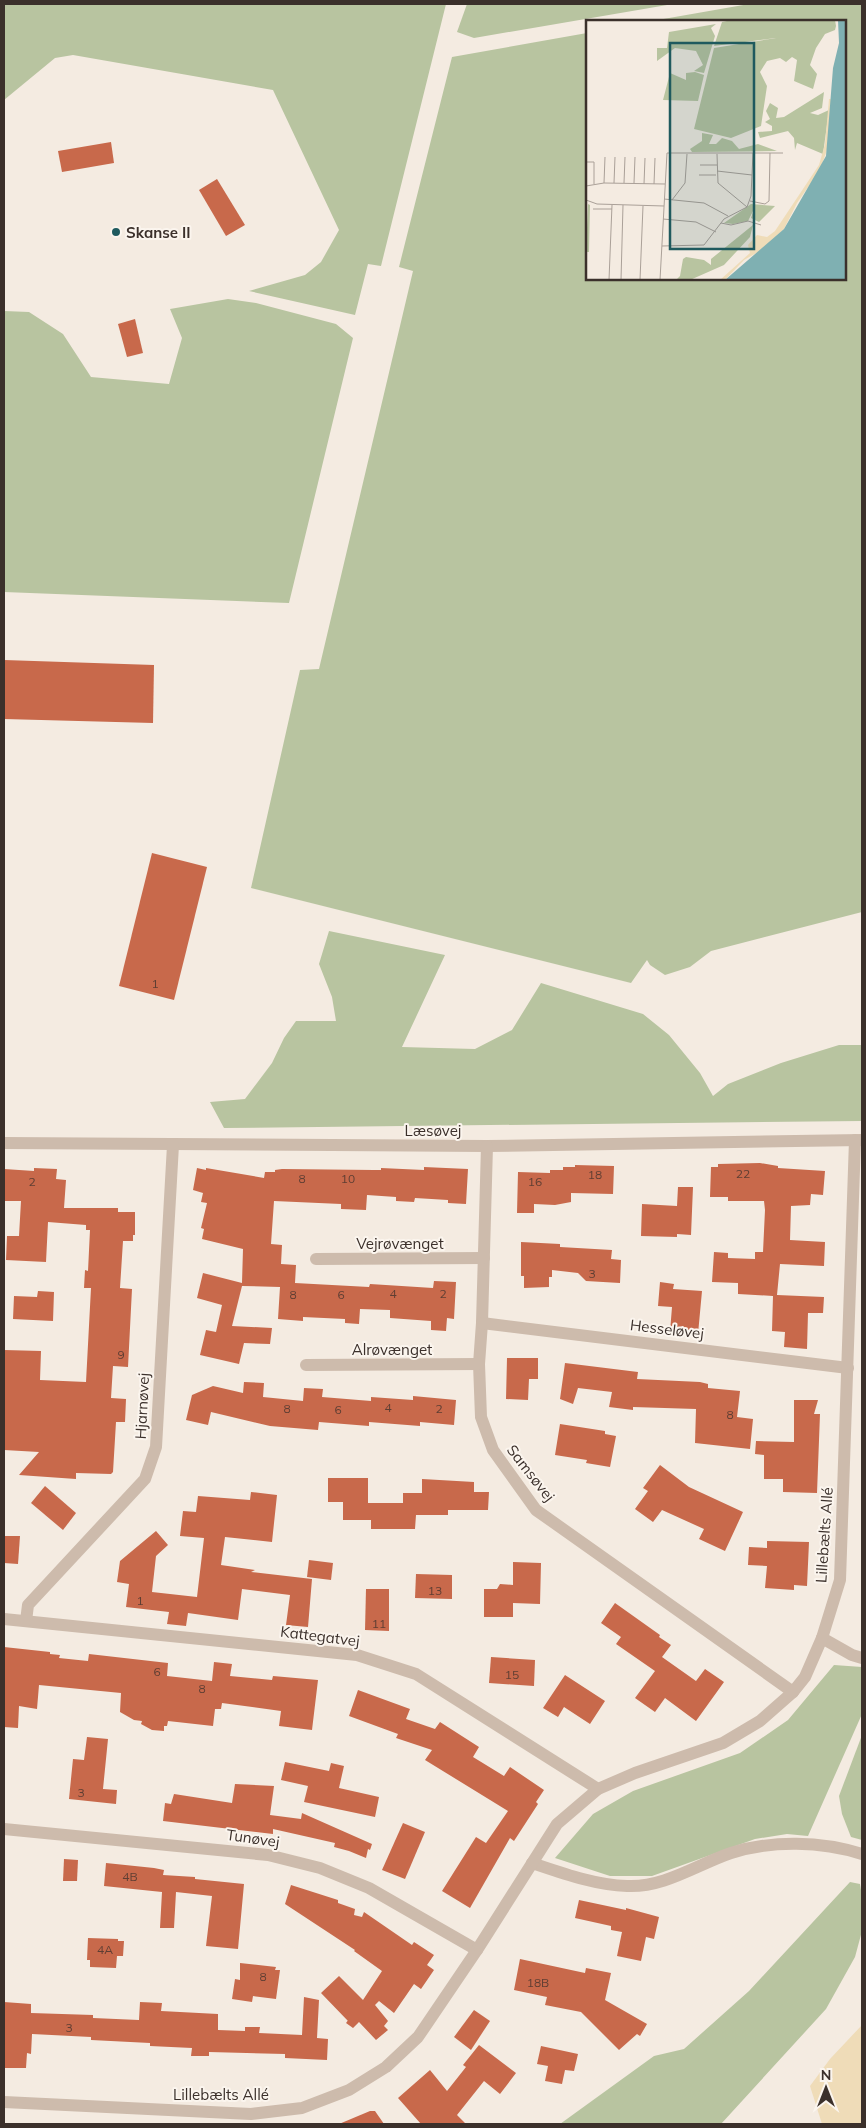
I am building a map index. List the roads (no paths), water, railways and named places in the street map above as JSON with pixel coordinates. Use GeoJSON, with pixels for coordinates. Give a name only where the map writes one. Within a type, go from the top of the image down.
{"type":"FeatureCollection","features":[{"type":"Feature","properties":{"kind":"street","name":"Læsøvej"},"geometry":{"type":"LineString","coordinates":[[4,1143],[488,1146],[859,1140]]}},
{"type":"Feature","properties":{"kind":"street","name":"Lillebælts Allé"},"geometry":{"type":"LineString","coordinates":[[4,2102],[251,2114],[302,2108],[349,2090],[386,2067],[418,2037],[477,1950],[557,1824],[598,1789],[635,1773],[723,1743],[760,1721],[793,1692],[805,1677],[822,1638],[840,1580],[859,1140]]}},
{"type":"Feature","properties":{"kind":"street","name":"Hjarnøvej"},"geometry":{"type":"LineString","coordinates":[[26,1621],[28,1606],[145,1480],[156,1447],[173,1145]]}},
{"type":"Feature","properties":{"kind":"street","name":"Samsøvej"},"geometry":{"type":"LineString","coordinates":[[488,1146],[479,1364],[481,1417],[493,1450],[536,1510],[793,1692]]}},
{"type":"Feature","properties":{"kind":"street","name":"Vejrøvænget"},"geometry":{"type":"LineString","coordinates":[[316,1259],[484,1258]]}},
{"type":"Feature","properties":{"kind":"street","name":"Hesseløvej"},"geometry":{"type":"LineString","coordinates":[[482,1323],[848,1368]]}},
{"type":"Feature","properties":{"kind":"street","name":"Alrøvænget"},"geometry":{"type":"LineString","coordinates":[[306,1365],[479,1364]]}},
{"type":"Feature","properties":{"kind":"street","name":"Kattegatvej"},"geometry":{"type":"LineString","coordinates":[[4,1619],[357,1655],[416,1674],[598,1789]]}},
{"type":"Feature","properties":{"kind":"street"},"geometry":{"type":"LineString","coordinates":[[822,1638],[852,1655],[862,1658]]}},
{"type":"Feature","properties":{"kind":"street","name":"Tunøvej"},"geometry":{"type":"LineString","coordinates":[[4,1829],[268,1855],[320,1868],[369,1888],[477,1950]]}},
{"type":"Feature","properties":{"kind":"street"},"geometry":{"type":"LineString","coordinates":[[532,1863],[570,1876],[628,1886],[658,1882],[732,1853],[764,1845],[806,1844],[862,1854]]}},
{"type":"Feature","properties":{"kind":"place","name":"Skanse II"},"geometry":{"type":"Point","coordinates":[116,232]}}]}
